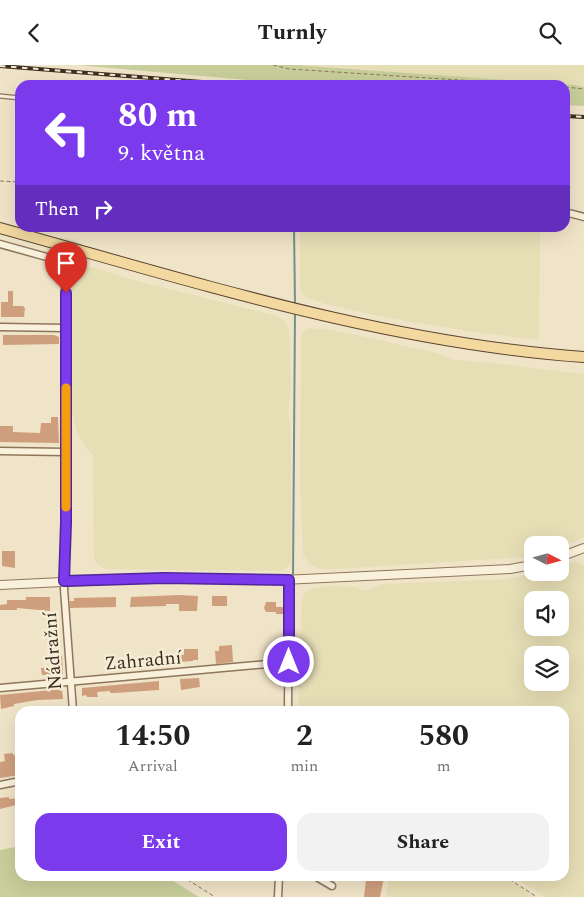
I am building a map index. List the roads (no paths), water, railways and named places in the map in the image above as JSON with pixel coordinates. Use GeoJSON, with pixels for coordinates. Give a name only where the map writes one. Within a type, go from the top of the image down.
{"type":"FeatureCollection","features":[{"type":"Feature","properties":{"kind":"main road"},"geometry":{"type":"LineString","coordinates":[[0,228],[295,309],[402,333],[516,352],[584,357]]}},
{"type":"Feature","properties":{"kind":"street"},"geometry":{"type":"LineString","coordinates":[[570,213],[584,217]]}},
{"type":"Feature","properties":{"kind":"street","name":"Nádražní"},"geometry":{"type":"LineString","coordinates":[[0,244],[54,259],[60,262],[64,268],[66,327],[64,581],[73,706]]}},
{"type":"Feature","properties":{"kind":"street"},"geometry":{"type":"LineString","coordinates":[[0,327],[66,327]]}},
{"type":"Feature","properties":{"kind":"street"},"geometry":{"type":"LineString","coordinates":[[0,451],[66,452]]}},
{"type":"Feature","properties":{"kind":"street"},"geometry":{"type":"LineString","coordinates":[[569,554],[584,548]]}},
{"type":"Feature","properties":{"kind":"street"},"geometry":{"type":"LineString","coordinates":[[0,585],[164,578],[304,580],[510,569],[524,566]]}},
{"type":"Feature","properties":{"kind":"street"},"geometry":{"type":"LineString","coordinates":[[288,706],[289,580]]}},
{"type":"Feature","properties":{"kind":"street","name":"Zahradní"},"geometry":{"type":"LineString","coordinates":[[0,689],[289,662]]}},
{"type":"Feature","properties":{"kind":"street"},"geometry":{"type":"LineString","coordinates":[[0,785],[15,782]]}},
{"type":"Feature","properties":{"kind":"street"},"geometry":{"type":"LineString","coordinates":[[278,897],[279,881]]}},
{"type":"Feature","properties":{"kind":"street"},"geometry":{"type":"LineString","coordinates":[[324,881],[332,886]]}},
{"type":"Feature","properties":{"kind":"lane"},"geometry":{"type":"LineString","coordinates":[[0,96],[15,98]]}},
{"type":"Feature","properties":{"kind":"waterway"},"geometry":{"type":"LineString","coordinates":[[294,232],[295,304]]}},
{"type":"Feature","properties":{"kind":"waterway"},"geometry":{"type":"LineString","coordinates":[[293,576],[295,311]]}},
{"type":"Feature","properties":{"kind":"railway"},"geometry":{"type":"LineString","coordinates":[[0,66],[177,80]]}},
{"type":"Feature","properties":{"kind":"railway"},"geometry":{"type":"LineString","coordinates":[[570,116],[584,117]]}}]}
